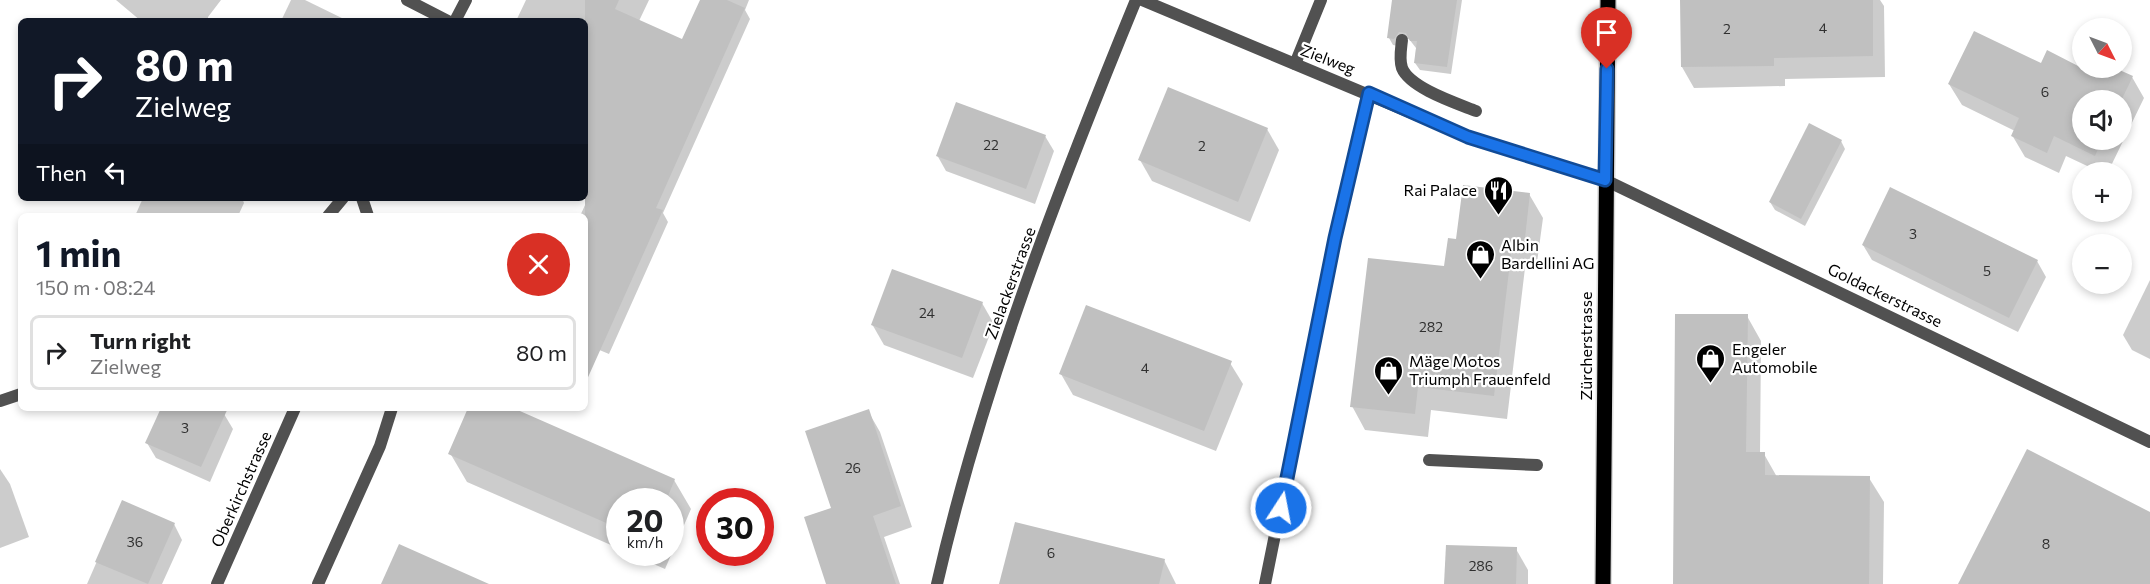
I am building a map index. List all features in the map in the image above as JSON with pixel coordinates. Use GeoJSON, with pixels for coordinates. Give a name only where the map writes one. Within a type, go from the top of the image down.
{"type":"FeatureCollection","features":[{"type":"Feature","properties":{"kind":"main road","name":"Zürcherstrasse"},"geometry":{"type":"LineString","coordinates":[[1602,584],[1608,0]]}},
{"type":"Feature","properties":{"kind":"street"},"geometry":{"type":"LineString","coordinates":[[407,0],[442,18]]}},
{"type":"Feature","properties":{"kind":"street"},"geometry":{"type":"LineString","coordinates":[[456,18],[465,0]]}},
{"type":"Feature","properties":{"kind":"street","name":"Zielackerstrasse"},"geometry":{"type":"LineString","coordinates":[[937,584],[954,508],[1009,330],[1136,0]]}},
{"type":"Feature","properties":{"kind":"street","name":"Zielweg"},"geometry":{"type":"LineString","coordinates":[[1142,0],[1369,93],[1468,137],[1605,180]]}},
{"type":"Feature","properties":{"kind":"street"},"geometry":{"type":"LineString","coordinates":[[1296,64],[1321,0]]}},
{"type":"Feature","properties":{"kind":"street"},"geometry":{"type":"LineString","coordinates":[[1402,40],[1402,68],[1412,82],[1476,111]]}},
{"type":"Feature","properties":{"kind":"street"},"geometry":{"type":"LineString","coordinates":[[1265,584],[1335,238],[1369,93]]}},
{"type":"Feature","properties":{"kind":"street","name":"Goldackerstrasse"},"geometry":{"type":"LineString","coordinates":[[1605,180],[2150,442]]}},
{"type":"Feature","properties":{"kind":"street"},"geometry":{"type":"LineString","coordinates":[[330,213],[340,201]]}},
{"type":"Feature","properties":{"kind":"street"},"geometry":{"type":"LineString","coordinates":[[0,401],[18,395]]}},
{"type":"Feature","properties":{"kind":"street","name":"Oberkirchstrasse"},"geometry":{"type":"LineString","coordinates":[[217,584],[294,411]]}},
{"type":"Feature","properties":{"kind":"street"},"geometry":{"type":"LineString","coordinates":[[318,584],[380,446],[391,411]]}},
{"type":"Feature","properties":{"kind":"street"},"geometry":{"type":"LineString","coordinates":[[1429,460],[1537,465]]}},
{"type":"Feature","properties":{"kind":"building"},"geometry":{"type":"Polygon","coordinates":[[[585,0],[619,0],[615,9],[682,39],[700,0],[727,0],[745,8],[656,208],[663,210],[588,377],[588,213],[585,213],[585,201],[588,201],[588,18],[585,18],[585,0]]]}},
{"type":"Feature","properties":{"kind":"building"},"geometry":{"type":"Polygon","coordinates":[[[1392,0],[1457,0],[1447,67],[1414,63],[1417,41],[1410,41],[1406,33],[1399,32],[1394,39],[1387,38],[1392,0]]]}},
{"type":"Feature","properties":{"kind":"building"},"geometry":{"type":"Polygon","coordinates":[[[1680,0],[1873,0],[1873,56],[1774,58],[1774,66],[1681,67],[1680,0]]]}},
{"type":"Feature","properties":{"kind":"building"},"geometry":{"type":"Polygon","coordinates":[[[1974,31],[2041,63],[2047,50],[2072,63],[2072,78],[2132,78],[2133,76],[2126,90],[2072,90],[2072,145],[2054,136],[2047,153],[2011,136],[2019,118],[1948,84],[1974,31]]]}},
{"type":"Feature","properties":{"kind":"building"},"geometry":{"type":"Polygon","coordinates":[[[1168,87],[1268,128],[1238,202],[1138,160],[1168,87]]]}},
{"type":"Feature","properties":{"kind":"building"},"geometry":{"type":"Polygon","coordinates":[[[956,102],[1046,135],[1026,189],[936,156],[956,102]]]}},
{"type":"Feature","properties":{"kind":"building"},"geometry":{"type":"Polygon","coordinates":[[[1809,123],[1842,140],[1801,219],[1769,202],[1809,123]]]}},
{"type":"Feature","properties":{"kind":"building"},"geometry":{"type":"Polygon","coordinates":[[[2083,150],[2098,150],[2095,156],[2083,150]]]}},
{"type":"Feature","properties":{"kind":"building"},"geometry":{"type":"Polygon","coordinates":[[[1463,185],[1530,193],[1524,247],[1512,246],[1494,396],[1418,387],[1415,414],[1350,407],[1368,258],[1444,266],[1448,238],[1456,239],[1463,185]]]}},
{"type":"Feature","properties":{"kind":"building"},"geometry":{"type":"Polygon","coordinates":[[[1890,187],[2038,260],[2009,318],[1862,245],[1890,187]]]}},
{"type":"Feature","properties":{"kind":"building"},"geometry":{"type":"Polygon","coordinates":[[[892,269],[983,302],[962,358],[871,325],[892,269]]]}},
{"type":"Feature","properties":{"kind":"building"},"geometry":{"type":"Polygon","coordinates":[[[1086,305],[1232,361],[1204,431],[1059,374],[1086,305]]]}},
{"type":"Feature","properties":{"kind":"building","name":"Engeler Automobile"},"geometry":{"type":"Polygon","coordinates":[[[1675,314],[1748,314],[1746,452],[1765,452],[1765,475],[1870,476],[1869,584],[1673,584],[1675,314]]]}},
{"type":"Feature","properties":{"kind":"building"},"geometry":{"type":"Polygon","coordinates":[[[869,409],[901,506],[873,516],[896,584],[826,584],[804,517],[831,508],[805,431],[869,409]]]}},
{"type":"Feature","properties":{"kind":"building"},"geometry":{"type":"Polygon","coordinates":[[[160,411],[227,411],[201,467],[145,443],[160,411]]]}},
{"type":"Feature","properties":{"kind":"building"},"geometry":{"type":"Polygon","coordinates":[[[467,411],[520,411],[675,479],[671,488],[606,488],[606,523],[448,454],[467,411]]]}},
{"type":"Feature","properties":{"kind":"building"},"geometry":{"type":"Polygon","coordinates":[[[2027,449],[2150,512],[2150,584],[1958,584],[2027,449]]]}},
{"type":"Feature","properties":{"kind":"building"},"geometry":{"type":"Polygon","coordinates":[[[122,500],[175,523],[148,584],[95,562],[122,500]]]}},
{"type":"Feature","properties":{"kind":"building"},"geometry":{"type":"Polygon","coordinates":[[[1015,522],[1165,559],[1159,584],[999,584],[1015,522]]]}},
{"type":"Feature","properties":{"kind":"building"},"geometry":{"type":"Polygon","coordinates":[[[399,544],[489,584],[381,584],[399,544]]]}},
{"type":"Feature","properties":{"kind":"building"},"geometry":{"type":"Polygon","coordinates":[[[1446,545],[1517,547],[1516,584],[1444,584],[1446,545]]]}},
{"type":"Feature","properties":{"kind":"place","name":"Rai Palace"},"geometry":{"type":"Point","coordinates":[1498,216]}},
{"type":"Feature","properties":{"kind":"place","name":"Albin Bardellini AG"},"geometry":{"type":"Point","coordinates":[1480,280]}},
{"type":"Feature","properties":{"kind":"place","name":"Engeler Automobile"},"geometry":{"type":"Point","coordinates":[1711,384]}},
{"type":"Feature","properties":{"kind":"place","name":"Mäge Motos Triumph Frauenfeld"},"geometry":{"type":"Point","coordinates":[1388,396]}},
{"type":"Feature","properties":{"kind":"route"},"geometry":{"type":"LineString","coordinates":[[1281,508],[1335,238],[1369,93],[1468,137],[1605,180],[1607,69]]}}]}
